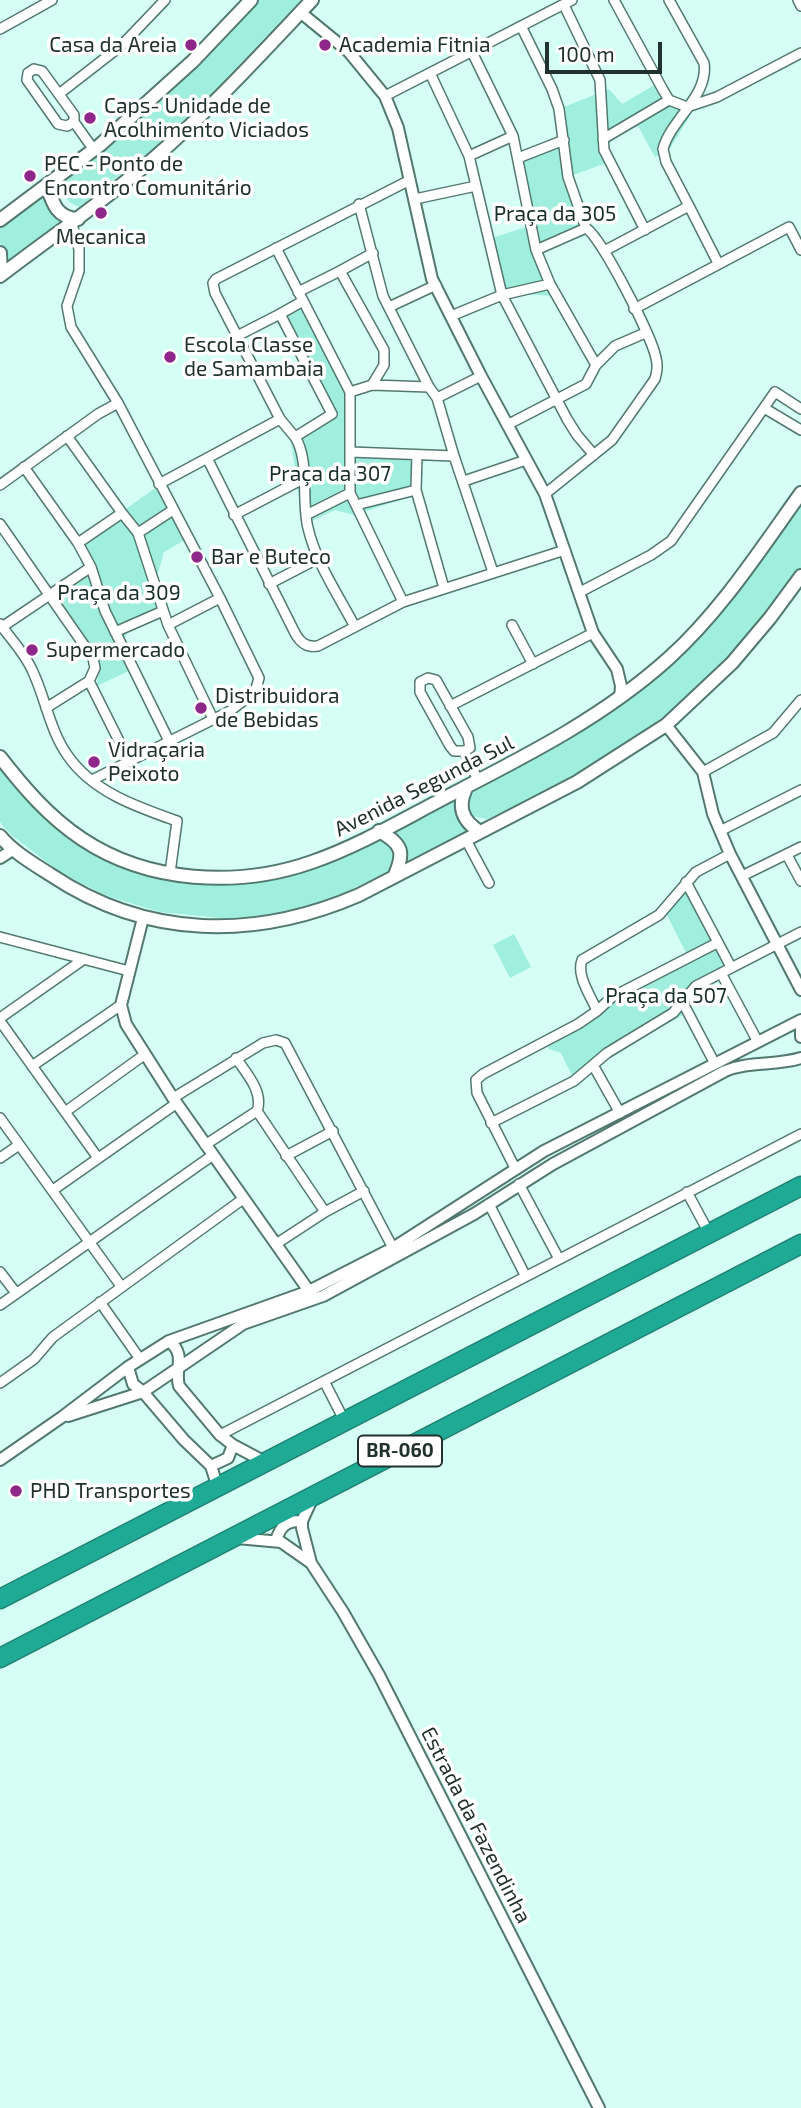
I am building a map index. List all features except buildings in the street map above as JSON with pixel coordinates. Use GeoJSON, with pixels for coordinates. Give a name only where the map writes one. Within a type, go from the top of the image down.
{"type":"FeatureCollection","features":[{"type":"Feature","properties":{"kind":"highway","name":"BR-060"},"geometry":{"type":"LineString","coordinates":[[0,1599],[263,1461],[801,1186]]}},
{"type":"Feature","properties":{"kind":"highway","name":"BR-060"},"geometry":{"type":"LineString","coordinates":[[0,1658],[801,1244]]}},
{"type":"Feature","properties":{"kind":"main road"},"geometry":{"type":"LineString","coordinates":[[0,220],[94,150],[184,69],[251,0]]}},
{"type":"Feature","properties":{"kind":"main road"},"geometry":{"type":"LineString","coordinates":[[1,276],[75,222],[153,158],[202,113],[312,0]]}},
{"type":"Feature","properties":{"kind":"main road"},"geometry":{"type":"LineString","coordinates":[[47,186],[56,210],[75,222]]}},
{"type":"Feature","properties":{"kind":"main road"},"geometry":{"type":"LineString","coordinates":[[0,253],[1,276]]}},
{"type":"Feature","properties":{"kind":"main road","name":"Avenida Segunda Sul"},"geometry":{"type":"LineString","coordinates":[[0,757],[32,796],[83,839],[122,859],[197,878],[260,875],[325,857],[473,783],[592,718],[620,698],[669,659],[697,630],[738,580],[801,493]]}},
{"type":"Feature","properties":{"kind":"main road"},"geometry":{"type":"LineString","coordinates":[[4,842],[63,884],[102,903],[143,918],[219,928],[274,923],[327,909],[394,878],[577,782],[666,725],[732,663],[801,576]]}},
{"type":"Feature","properties":{"kind":"main road"},"geometry":{"type":"LineString","coordinates":[[473,783],[463,796],[461,806],[463,817],[480,832]]}},
{"type":"Feature","properties":{"kind":"main road"},"geometry":{"type":"LineString","coordinates":[[379,831],[397,843],[399,848],[401,860],[394,878]]}},
{"type":"Feature","properties":{"kind":"street"},"geometry":{"type":"LineString","coordinates":[[0,29],[52,0]]}},
{"type":"Feature","properties":{"kind":"street"},"geometry":{"type":"LineString","coordinates":[[59,94],[122,46],[165,0]]}},
{"type":"Feature","properties":{"kind":"street"},"geometry":{"type":"LineString","coordinates":[[614,0],[669,100],[687,107],[717,97],[801,53]]}},
{"type":"Feature","properties":{"kind":"street"},"geometry":{"type":"LineString","coordinates":[[669,0],[704,64],[705,78],[668,136],[663,149],[666,162],[718,263]]}},
{"type":"Feature","properties":{"kind":"street"},"geometry":{"type":"LineString","coordinates":[[797,0],[801,6]]}},
{"type":"Feature","properties":{"kind":"street"},"geometry":{"type":"LineString","coordinates":[[385,96],[568,2],[600,80],[603,139],[609,162],[645,230]]}},
{"type":"Feature","properties":{"kind":"street"},"geometry":{"type":"LineString","coordinates":[[300,12],[349,52],[385,96],[398,128],[431,273],[481,376],[545,494],[593,633],[617,669],[621,686],[620,698]]}},
{"type":"Feature","properties":{"kind":"street"},"geometry":{"type":"LineString","coordinates":[[521,26],[559,109],[568,177],[586,228],[606,250],[656,358],[658,369],[655,379],[612,440],[545,494]]}},
{"type":"Feature","properties":{"kind":"street"},"geometry":{"type":"LineString","coordinates":[[472,52],[513,136],[537,250],[550,284],[596,365]]}},
{"type":"Feature","properties":{"kind":"street"},"geometry":{"type":"LineString","coordinates":[[74,122],[67,126],[58,124],[27,80],[28,73],[38,69],[74,115],[74,122],[94,150]]}},
{"type":"Feature","properties":{"kind":"street"},"geometry":{"type":"LineString","coordinates":[[430,73],[469,156],[502,295],[577,435],[594,455]]}},
{"type":"Feature","properties":{"kind":"street"},"geometry":{"type":"LineString","coordinates":[[603,139],[669,100]]}},
{"type":"Feature","properties":{"kind":"street"},"geometry":{"type":"LineString","coordinates":[[469,156],[513,136]]}},
{"type":"Feature","properties":{"kind":"street"},"geometry":{"type":"LineString","coordinates":[[518,158],[564,140]]}},
{"type":"Feature","properties":{"kind":"street"},"geometry":{"type":"LineString","coordinates":[[355,627],[308,531],[302,452],[295,437],[280,419],[215,293],[213,283],[220,276],[410,180]]}},
{"type":"Feature","properties":{"kind":"street"},"geometry":{"type":"LineString","coordinates":[[415,199],[476,186]]}},
{"type":"Feature","properties":{"kind":"street"},"geometry":{"type":"LineString","coordinates":[[359,204],[380,287],[429,387],[438,398],[454,456],[493,572]]}},
{"type":"Feature","properties":{"kind":"street"},"geometry":{"type":"LineString","coordinates":[[606,250],[690,206]]}},
{"type":"Feature","properties":{"kind":"street"},"geometry":{"type":"LineString","coordinates":[[75,222],[79,271],[67,306],[71,327],[118,403],[220,598],[258,673],[259,681],[255,692],[246,700],[92,780]]}},
{"type":"Feature","properties":{"kind":"street"},"geometry":{"type":"LineString","coordinates":[[634,309],[789,227],[801,250]]}},
{"type":"Feature","properties":{"kind":"street"},"geometry":{"type":"LineString","coordinates":[[537,250],[586,228]]}},
{"type":"Feature","properties":{"kind":"street"},"geometry":{"type":"LineString","coordinates":[[276,248],[350,392],[350,493],[403,602]]}},
{"type":"Feature","properties":{"kind":"street"},"geometry":{"type":"LineString","coordinates":[[298,292],[373,253]]}},
{"type":"Feature","properties":{"kind":"street"},"geometry":{"type":"LineString","coordinates":[[340,271],[384,350],[384,365],[372,385]]}},
{"type":"Feature","properties":{"kind":"street"},"geometry":{"type":"LineString","coordinates":[[451,316],[502,295],[550,284]]}},
{"type":"Feature","properties":{"kind":"street"},"geometry":{"type":"LineString","coordinates":[[389,307],[436,285]]}},
{"type":"Feature","properties":{"kind":"street"},"geometry":{"type":"LineString","coordinates":[[237,335],[303,301]]}},
{"type":"Feature","properties":{"kind":"street"},"geometry":{"type":"LineString","coordinates":[[280,314],[332,414]]}},
{"type":"Feature","properties":{"kind":"street"},"geometry":{"type":"LineString","coordinates":[[507,425],[586,384],[596,365],[615,346],[645,333]]}},
{"type":"Feature","properties":{"kind":"street"},"geometry":{"type":"LineString","coordinates":[[438,398],[481,376]]}},
{"type":"Feature","properties":{"kind":"street"},"geometry":{"type":"LineString","coordinates":[[350,392],[372,385],[429,387]]}},
{"type":"Feature","properties":{"kind":"street"},"geometry":{"type":"LineString","coordinates":[[580,592],[652,555],[671,541],[775,393],[801,409]]}},
{"type":"Feature","properties":{"kind":"street"},"geometry":{"type":"LineString","coordinates":[[0,485],[118,403]]}},
{"type":"Feature","properties":{"kind":"street"},"geometry":{"type":"LineString","coordinates":[[295,437],[332,414],[351,408]]}},
{"type":"Feature","properties":{"kind":"street"},"geometry":{"type":"LineString","coordinates":[[764,408],[801,430]]}},
{"type":"Feature","properties":{"kind":"street"},"geometry":{"type":"LineString","coordinates":[[159,484],[280,419]]}},
{"type":"Feature","properties":{"kind":"street"},"geometry":{"type":"LineString","coordinates":[[67,436],[138,533],[168,625],[213,719]]}},
{"type":"Feature","properties":{"kind":"street"},"geometry":{"type":"LineString","coordinates":[[351,452],[454,456]]}},
{"type":"Feature","properties":{"kind":"street"},"geometry":{"type":"LineString","coordinates":[[417,455],[416,490],[444,587]]}},
{"type":"Feature","properties":{"kind":"street"},"geometry":{"type":"LineString","coordinates":[[207,458],[269,584],[303,644],[318,646],[403,602],[565,550]]}},
{"type":"Feature","properties":{"kind":"street"},"geometry":{"type":"LineString","coordinates":[[464,481],[526,460]]}},
{"type":"Feature","properties":{"kind":"street"},"geometry":{"type":"LineString","coordinates":[[24,467],[78,543],[91,566],[105,611],[169,741]]}},
{"type":"Feature","properties":{"kind":"street"},"geometry":{"type":"LineString","coordinates":[[234,515],[303,479]]}},
{"type":"Feature","properties":{"kind":"street"},"geometry":{"type":"LineString","coordinates":[[356,505],[416,490]]}},
{"type":"Feature","properties":{"kind":"street"},"geometry":{"type":"LineString","coordinates":[[306,515],[350,493]]}},
{"type":"Feature","properties":{"kind":"street"},"geometry":{"type":"LineString","coordinates":[[138,533],[173,510]]}},
{"type":"Feature","properties":{"kind":"street"},"geometry":{"type":"LineString","coordinates":[[78,543],[122,513]]}},
{"type":"Feature","properties":{"kind":"street"},"geometry":{"type":"LineString","coordinates":[[0,524],[93,658],[96,668],[89,681],[46,708]]}},
{"type":"Feature","properties":{"kind":"street"},"geometry":{"type":"LineString","coordinates":[[269,584],[319,558]]}},
{"type":"Feature","properties":{"kind":"street"},"geometry":{"type":"LineString","coordinates":[[91,566],[1,625],[33,672],[55,735],[68,757],[92,780],[116,797],[177,821],[170,873]]}},
{"type":"Feature","properties":{"kind":"street"},"geometry":{"type":"LineString","coordinates":[[168,625],[220,598]]}},
{"type":"Feature","properties":{"kind":"street"},"geometry":{"type":"LineString","coordinates":[[115,632],[163,611]]}},
{"type":"Feature","properties":{"kind":"street"},"geometry":{"type":"LineString","coordinates":[[512,625],[533,664]]}},
{"type":"Feature","properties":{"kind":"street"},"geometry":{"type":"LineString","coordinates":[[450,706],[593,633]]}},
{"type":"Feature","properties":{"kind":"street"},"geometry":{"type":"LineString","coordinates":[[617,669],[642,680]]}},
{"type":"Feature","properties":{"kind":"street"},"geometry":{"type":"LineString","coordinates":[[428,678],[436,680],[450,706],[468,737],[470,748],[464,751],[454,751],[450,746],[419,692],[420,682],[428,678]]}},
{"type":"Feature","properties":{"kind":"street"},"geometry":{"type":"LineString","coordinates":[[89,681],[129,761]]}},
{"type":"Feature","properties":{"kind":"street"},"geometry":{"type":"LineString","coordinates":[[703,772],[773,733],[801,700]]}},
{"type":"Feature","properties":{"kind":"street"},"geometry":{"type":"LineString","coordinates":[[666,725],[703,772],[720,831],[730,854],[801,990]]}},
{"type":"Feature","properties":{"kind":"street"},"geometry":{"type":"LineString","coordinates":[[464,751],[473,783]]}},
{"type":"Feature","properties":{"kind":"street"},"geometry":{"type":"LineString","coordinates":[[720,831],[801,790]]}},
{"type":"Feature","properties":{"kind":"street"},"geometry":{"type":"LineString","coordinates":[[466,840],[489,883]]}},
{"type":"Feature","properties":{"kind":"street"},"geometry":{"type":"LineString","coordinates":[[0,858],[4,842]]}},
{"type":"Feature","properties":{"kind":"street"},"geometry":{"type":"LineString","coordinates":[[742,876],[801,846]]}},
{"type":"Feature","properties":{"kind":"street"},"geometry":{"type":"LineString","coordinates":[[597,1011],[581,975],[582,960],[659,915],[700,869],[730,854]]}},
{"type":"Feature","properties":{"kind":"street"},"geometry":{"type":"LineString","coordinates":[[787,855],[801,881]]}},
{"type":"Feature","properties":{"kind":"street"},"geometry":{"type":"LineString","coordinates":[[686,882],[731,967]]}},
{"type":"Feature","properties":{"kind":"street"},"geometry":{"type":"LineString","coordinates":[[143,918],[121,1005],[126,1024],[175,1101],[309,1291]]}},
{"type":"Feature","properties":{"kind":"street"},"geometry":{"type":"LineString","coordinates":[[491,1123],[565,1087],[607,1053],[663,1021],[683,1003],[690,991],[801,932]]}},
{"type":"Feature","properties":{"kind":"street"},"geometry":{"type":"LineString","coordinates":[[0,937],[130,971]]}},
{"type":"Feature","properties":{"kind":"street"},"geometry":{"type":"LineString","coordinates":[[515,1168],[475,1089],[478,1077],[578,1024],[612,997],[718,943]]}},
{"type":"Feature","properties":{"kind":"street"},"geometry":{"type":"LineString","coordinates":[[84,959],[0,1020],[97,1158]]}},
{"type":"Feature","properties":{"kind":"street"},"geometry":{"type":"LineString","coordinates":[[721,973],[758,1042]]}},
{"type":"Feature","properties":{"kind":"street"},"geometry":{"type":"LineString","coordinates":[[683,1003],[715,1064]]}},
{"type":"Feature","properties":{"kind":"street"},"geometry":{"type":"LineString","coordinates":[[32,1066],[121,1005]]}},
{"type":"Feature","properties":{"kind":"street"},"geometry":{"type":"LineString","coordinates":[[0,1460],[62,1418],[128,1367],[169,1341],[309,1291],[393,1248],[544,1151],[801,1020]]}},
{"type":"Feature","properties":{"kind":"street"},"geometry":{"type":"LineString","coordinates":[[801,1028],[801,1037]]}},
{"type":"Feature","properties":{"kind":"street"},"geometry":{"type":"LineString","coordinates":[[53,1190],[236,1058],[270,1040],[282,1041],[333,1131],[393,1248]]}},
{"type":"Feature","properties":{"kind":"street"},"geometry":{"type":"LineString","coordinates":[[65,1112],[144,1055]]}},
{"type":"Feature","properties":{"kind":"street"},"geometry":{"type":"LineString","coordinates":[[205,1144],[257,1111],[258,1096],[236,1058]]}},
{"type":"Feature","properties":{"kind":"street"},"geometry":{"type":"LineString","coordinates":[[62,1418],[143,1392],[243,1324],[316,1300],[474,1214],[552,1164],[733,1068],[801,1058]]}},
{"type":"Feature","properties":{"kind":"street"},"geometry":{"type":"LineString","coordinates":[[593,1065],[620,1113]]}},
{"type":"Feature","properties":{"kind":"street"},"geometry":{"type":"LineString","coordinates":[[257,1111],[325,1212]]}},
{"type":"Feature","properties":{"kind":"street"},"geometry":{"type":"LineString","coordinates":[[0,1118],[121,1286]]}},
{"type":"Feature","properties":{"kind":"street"},"geometry":{"type":"LineString","coordinates":[[286,1156],[333,1131]]}},
{"type":"Feature","properties":{"kind":"street"},"geometry":{"type":"LineString","coordinates":[[220,1435],[801,1134]]}},
{"type":"Feature","properties":{"kind":"street"},"geometry":{"type":"LineString","coordinates":[[0,1158],[19,1145]]}},
{"type":"Feature","properties":{"kind":"street"},"geometry":{"type":"LineString","coordinates":[[544,1151],[552,1164]]}},
{"type":"Feature","properties":{"kind":"street"},"geometry":{"type":"LineString","coordinates":[[0,1305],[213,1155]]}},
{"type":"Feature","properties":{"kind":"street"},"geometry":{"type":"LineString","coordinates":[[519,1184],[559,1259]]}},
{"type":"Feature","properties":{"kind":"street"},"geometry":{"type":"LineString","coordinates":[[276,1244],[325,1212],[364,1191]]}},
{"type":"Feature","properties":{"kind":"street"},"geometry":{"type":"LineString","coordinates":[[687,1192],[709,1233]]}},
{"type":"Feature","properties":{"kind":"street"},"geometry":{"type":"LineString","coordinates":[[0,1383],[34,1359],[53,1337],[243,1199]]}},
{"type":"Feature","properties":{"kind":"street"},"geometry":{"type":"LineString","coordinates":[[465,1202],[474,1214]]}},
{"type":"Feature","properties":{"kind":"street"},"geometry":{"type":"LineString","coordinates":[[489,1204],[525,1275]]}},
{"type":"Feature","properties":{"kind":"street"},"geometry":{"type":"LineString","coordinates":[[0,1272],[16,1293]]}},
{"type":"Feature","properties":{"kind":"street"},"geometry":{"type":"LineString","coordinates":[[100,1302],[140,1359]]}},
{"type":"Feature","properties":{"kind":"street"},"geometry":{"type":"LineString","coordinates":[[169,1341],[180,1353],[179,1386],[220,1435],[263,1461]]}},
{"type":"Feature","properties":{"kind":"street"},"geometry":{"type":"LineString","coordinates":[[128,1367],[133,1384],[211,1466],[217,1485]]}},
{"type":"Feature","properties":{"kind":"street"},"geometry":{"type":"LineString","coordinates":[[324,1381],[344,1420]]}},
{"type":"Feature","properties":{"kind":"street"},"geometry":{"type":"LineString","coordinates":[[211,1466],[228,1458],[233,1445]]}},
{"type":"Feature","properties":{"kind":"street"},"geometry":{"type":"LineString","coordinates":[[276,1541],[279,1531],[285,1525],[302,1521],[314,1494]]}},
{"type":"Feature","properties":{"kind":"street","name":"Estrada da Fazendinha"},"geometry":{"type":"LineString","coordinates":[[302,1521],[303,1537],[311,1563],[379,1675],[599,2108]]}},
{"type":"Feature","properties":{"kind":"street","name":"Estrada da Fazendinha"},"geometry":{"type":"LineString","coordinates":[[233,1537],[276,1541],[311,1563]]}},
{"type":"Feature","properties":{"kind":"green space"},"geometry":{"type":"Polygon","coordinates":[[[254,0],[301,0],[216,89],[151,151],[79,207],[67,200],[61,179],[254,0]]]}},
{"type":"Feature","properties":{"kind":"green space","name":"Praça da 305"},"geometry":{"type":"Polygon","coordinates":[[[658,83],[666,96],[697,104],[668,152],[655,157],[638,126],[602,142],[606,163],[568,177],[594,232],[541,252],[558,296],[518,294],[498,302],[486,240],[529,226],[515,157],[558,140],[559,109],[609,89],[622,104],[658,83]]]}},
{"type":"Feature","properties":{"kind":"green space"},"geometry":{"type":"Polygon","coordinates":[[[46,191],[66,218],[8,264],[7,254],[0,243],[0,224],[46,191]]]}},
{"type":"Feature","properties":{"kind":"green space","name":"Praça da 307"},"geometry":{"type":"Polygon","coordinates":[[[304,299],[353,387],[353,449],[421,451],[409,497],[354,515],[335,510],[303,525],[290,434],[326,412],[273,315],[304,299]]]}},
{"type":"Feature","properties":{"kind":"green space","name":"Praça da 309"},"geometry":{"type":"Polygon","coordinates":[[[161,484],[188,538],[164,552],[156,580],[169,611],[128,632],[120,646],[133,669],[97,686],[98,664],[52,594],[83,574],[78,543],[161,484]]]}},
{"type":"Feature","properties":{"kind":"green space"},"geometry":{"type":"Polygon","coordinates":[[[801,498],[801,569],[786,592],[739,648],[666,715],[576,777],[487,819],[472,816],[466,808],[470,793],[504,774],[677,656],[801,498]]]}},
{"type":"Feature","properties":{"kind":"green space"},"geometry":{"type":"Polygon","coordinates":[[[0,763],[48,817],[157,875],[231,882],[375,840],[392,846],[395,853],[388,871],[329,901],[285,912],[230,919],[160,912],[107,896],[61,873],[10,834],[0,822],[0,763]]]}},
{"type":"Feature","properties":{"kind":"green space"},"geometry":{"type":"Polygon","coordinates":[[[456,795],[457,815],[470,830],[399,865],[402,845],[391,829],[456,795]]]}},
{"type":"Feature","properties":{"kind":"green space","name":"Praça da 507"},"geometry":{"type":"Polygon","coordinates":[[[689,881],[733,969],[694,992],[687,1013],[610,1054],[576,1084],[561,1053],[549,1049],[544,1039],[687,955],[664,909],[689,881]]]}},
{"type":"Feature","properties":{"kind":"green space"},"geometry":{"type":"Polygon","coordinates":[[[514,934],[531,967],[510,978],[493,945],[514,934]]]}},
{"type":"Feature","properties":{"kind":"place","name":"Casa da Areia"},"geometry":{"type":"Point","coordinates":[191,45]}},
{"type":"Feature","properties":{"kind":"place","name":"Academia Fitnia"},"geometry":{"type":"Point","coordinates":[325,45]}},
{"type":"Feature","properties":{"kind":"place","name":"Caps- Unidade de Acolhimento Viciados"},"geometry":{"type":"Point","coordinates":[90,118]}},
{"type":"Feature","properties":{"kind":"place","name":"PEC - Ponto de Encontro Comunitário"},"geometry":{"type":"Point","coordinates":[30,176]}},
{"type":"Feature","properties":{"kind":"place","name":"Mecanica"},"geometry":{"type":"Point","coordinates":[101,213]}},
{"type":"Feature","properties":{"kind":"place","name":"Escola Classe de Samambaia"},"geometry":{"type":"Point","coordinates":[170,357]}},
{"type":"Feature","properties":{"kind":"place","name":"Bar e Buteco"},"geometry":{"type":"Point","coordinates":[197,557]}},
{"type":"Feature","properties":{"kind":"place","name":"Supermercado"},"geometry":{"type":"Point","coordinates":[32,650]}},
{"type":"Feature","properties":{"kind":"place","name":"Distribuidora de Bebidas"},"geometry":{"type":"Point","coordinates":[201,708]}},
{"type":"Feature","properties":{"kind":"place","name":"Vidraçaria Peixoto"},"geometry":{"type":"Point","coordinates":[94,762]}},
{"type":"Feature","properties":{"kind":"place","name":"PHD Transportes"},"geometry":{"type":"Point","coordinates":[16,1491]}}]}
